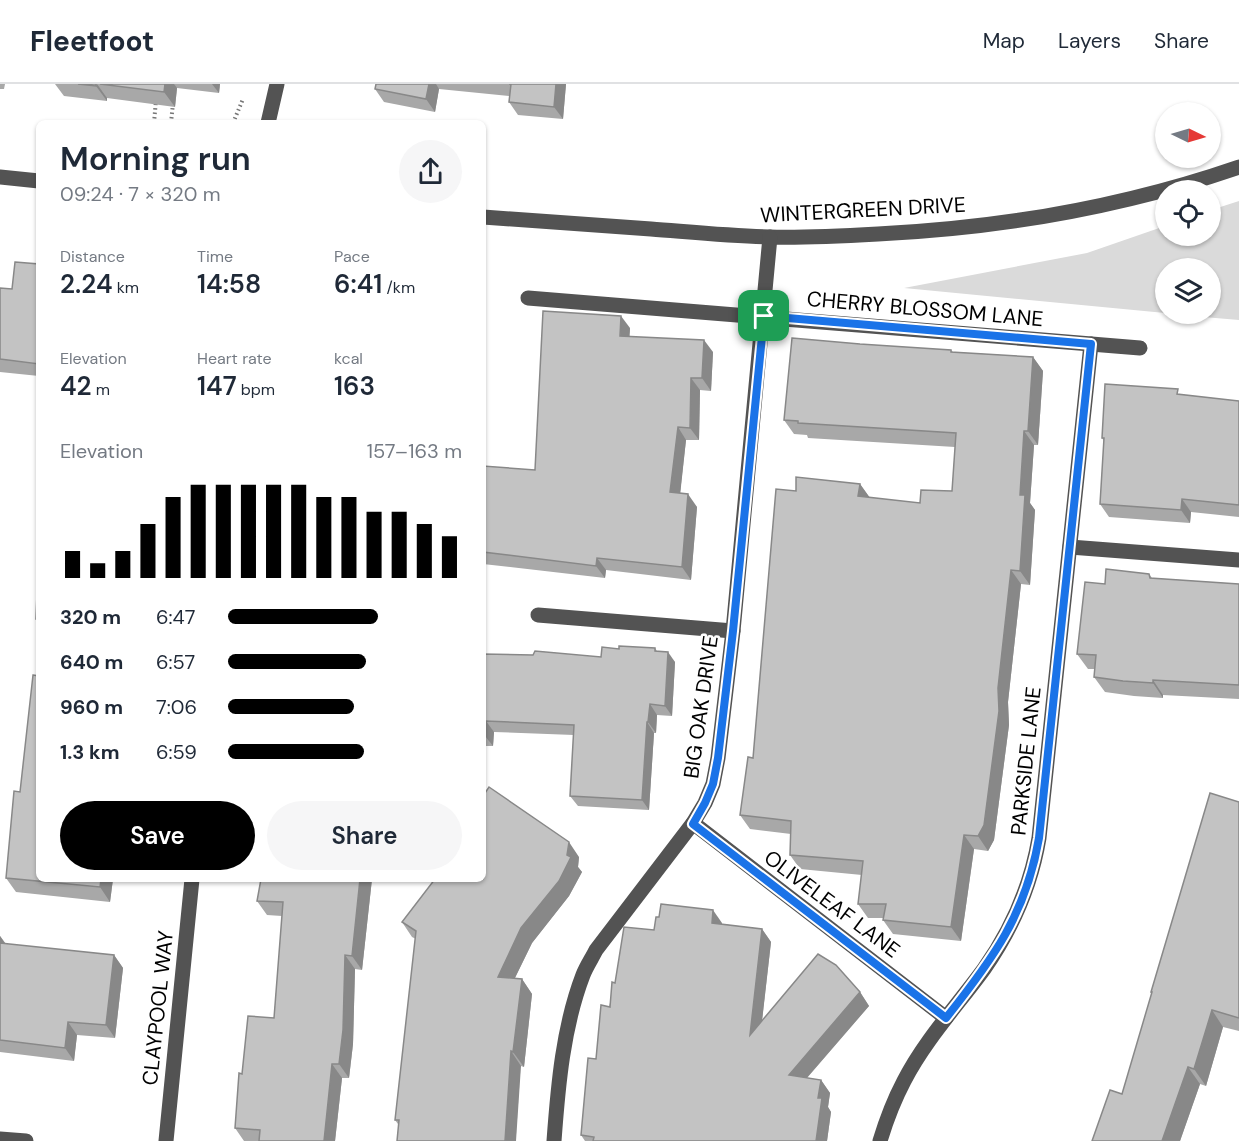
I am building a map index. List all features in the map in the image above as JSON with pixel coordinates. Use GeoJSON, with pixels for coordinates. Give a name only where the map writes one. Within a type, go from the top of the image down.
{"type":"FeatureCollection","features":[{"type":"Feature","properties":{"kind":"street"},"geometry":{"type":"LineString","coordinates":[[269,120],[277,84]]}},
{"type":"Feature","properties":{"kind":"street","name":"WINTERGREEN DRIVE"},"geometry":{"type":"LineString","coordinates":[[486,217],[770,237],[939,231],[998,224],[1112,203],[1239,167]]}},
{"type":"Feature","properties":{"kind":"street"},"geometry":{"type":"LineString","coordinates":[[0,177],[36,181]]}},
{"type":"Feature","properties":{"kind":"street","name":"BIG OAK DRIVE"},"geometry":{"type":"LineString","coordinates":[[554,1141],[561,1068],[574,1003],[584,973],[596,950],[693,824],[713,784],[733,631],[770,237]]}},
{"type":"Feature","properties":{"kind":"street","name":"CHERRY BLOSSOM LANE"},"geometry":{"type":"LineString","coordinates":[[528,298],[1140,348]]}},
{"type":"Feature","properties":{"kind":"street","name":"PARKSIDE LANE"},"geometry":{"type":"LineString","coordinates":[[880,1141],[903,1081],[1003,940],[1035,863],[1091,344]]}},
{"type":"Feature","properties":{"kind":"street"},"geometry":{"type":"LineString","coordinates":[[1070,548],[1239,560]]}},
{"type":"Feature","properties":{"kind":"street"},"geometry":{"type":"LineString","coordinates":[[538,615],[733,631]]}},
{"type":"Feature","properties":{"kind":"street","name":"OLIVELEAF LANE"},"geometry":{"type":"LineString","coordinates":[[693,824],[946,1018]]}},
{"type":"Feature","properties":{"kind":"street","name":"CLAYPOOL WAY"},"geometry":{"type":"LineString","coordinates":[[166,1141],[192,882]]}},
{"type":"Feature","properties":{"kind":"street"},"geometry":{"type":"LineString","coordinates":[[0,1139],[26,1141]]}},
{"type":"Feature","properties":{"kind":"path"},"geometry":{"type":"LineString","coordinates":[[154,120],[157,94]]}},
{"type":"Feature","properties":{"kind":"path"},"geometry":{"type":"LineString","coordinates":[[171,120],[174,94]]}},
{"type":"Feature","properties":{"kind":"path"},"geometry":{"type":"LineString","coordinates":[[234,120],[244,94]]}},
{"type":"Feature","properties":{"kind":"shaded area"},"geometry":{"type":"Polygon","coordinates":[[[1239,201],[1239,320],[1221,318],[1221,258],[1155,258],[1155,312],[904,288],[1087,253],[1155,229],[1155,246],[1221,246],[1221,207],[1239,201]]]}},
{"type":"Feature","properties":{"kind":"building"},"geometry":{"type":"Polygon","coordinates":[[[100,84],[165,84],[164,92],[100,84]]]}},
{"type":"Feature","properties":{"kind":"building"},"geometry":{"type":"Polygon","coordinates":[[[376,84],[429,84],[426,99],[375,89],[376,84]]]}},
{"type":"Feature","properties":{"kind":"building"},"geometry":{"type":"Polygon","coordinates":[[[511,84],[556,84],[554,107],[509,102],[511,84]]]}},
{"type":"Feature","properties":{"kind":"building"},"geometry":{"type":"Polygon","coordinates":[[[15,262],[36,264],[36,364],[0,359],[0,288],[12,289],[15,262]]]}},
{"type":"Feature","properties":{"kind":"building"},"geometry":{"type":"Polygon","coordinates":[[[543,311],[621,316],[620,336],[704,340],[702,378],[691,378],[690,428],[678,427],[670,492],[688,494],[682,567],[597,558],[596,566],[486,552],[486,466],[535,470],[543,311]]]}},
{"type":"Feature","properties":{"kind":"building"},"geometry":{"type":"Polygon","coordinates":[[[792,338],[1033,357],[1028,431],[1024,431],[1020,495],[1025,495],[1020,571],[1011,570],[998,688],[999,711],[984,825],[978,836],[964,835],[951,927],[883,920],[886,904],[858,904],[863,861],[790,855],[791,821],[740,815],[748,757],[753,758],[776,489],[796,491],[796,477],[860,484],[858,496],[920,503],[921,490],[952,491],[956,433],[798,423],[798,421],[784,420],[792,338]]]}},
{"type":"Feature","properties":{"kind":"building"},"geometry":{"type":"Polygon","coordinates":[[[1105,384],[1178,389],[1177,394],[1239,401],[1239,505],[1182,499],[1181,510],[1100,504],[1105,384]]]}},
{"type":"Feature","properties":{"kind":"building"},"geometry":{"type":"Polygon","coordinates":[[[1106,569],[1149,574],[1150,578],[1239,584],[1239,685],[1153,680],[1153,683],[1094,677],[1096,655],[1077,654],[1085,582],[1105,584],[1106,569]]]}},
{"type":"Feature","properties":{"kind":"building"},"geometry":{"type":"Polygon","coordinates":[[[619,646],[655,648],[655,651],[668,652],[665,706],[650,704],[642,800],[570,796],[574,725],[486,721],[486,654],[533,655],[535,651],[601,657],[602,647],[619,649],[619,646]]]}},
{"type":"Feature","properties":{"kind":"building"},"geometry":{"type":"Polygon","coordinates":[[[33,675],[36,676],[36,881],[6,878],[14,791],[20,792],[33,675]]]}},
{"type":"Feature","properties":{"kind":"building"},"geometry":{"type":"Polygon","coordinates":[[[489,787],[569,842],[567,855],[571,857],[559,881],[521,928],[498,977],[522,979],[513,1052],[511,1051],[505,1141],[397,1141],[399,1120],[395,1120],[416,931],[402,922],[433,882],[486,882],[486,792],[489,787]]]}},
{"type":"Feature","properties":{"kind":"building"},"geometry":{"type":"Polygon","coordinates":[[[1210,793],[1239,802],[1239,1018],[1212,1010],[1194,1069],[1188,1067],[1162,1141],[1092,1141],[1110,1090],[1122,1094],[1210,793]]]}},
{"type":"Feature","properties":{"kind":"building"},"geometry":{"type":"Polygon","coordinates":[[[48,882],[101,882],[100,887],[48,882]]]}},
{"type":"Feature","properties":{"kind":"building"},"geometry":{"type":"Polygon","coordinates":[[[260,882],[360,882],[352,956],[345,955],[343,1030],[339,1064],[332,1064],[324,1141],[259,1141],[260,1130],[235,1128],[239,1073],[242,1074],[248,1016],[274,1018],[283,902],[257,901],[260,882]]]}},
{"type":"Feature","properties":{"kind":"building"},"geometry":{"type":"Polygon","coordinates":[[[661,904],[713,910],[712,923],[762,929],[750,1035],[818,954],[836,965],[860,992],[789,1075],[821,1080],[818,1098],[822,1098],[816,1141],[593,1141],[594,1137],[581,1135],[588,1058],[596,1059],[601,1005],[610,1007],[612,982],[615,983],[624,927],[654,930],[661,904]]]}},
{"type":"Feature","properties":{"kind":"building"},"geometry":{"type":"Polygon","coordinates":[[[0,943],[114,955],[106,1025],[68,1022],[65,1048],[0,1040],[0,943]]]}},
{"type":"Feature","properties":{"kind":"route"},"geometry":{"type":"LineString","coordinates":[[764,316],[1091,344],[1035,863],[1028,886],[1003,940],[986,967],[946,1018],[693,824],[713,784],[718,758],[764,316]]}}]}
